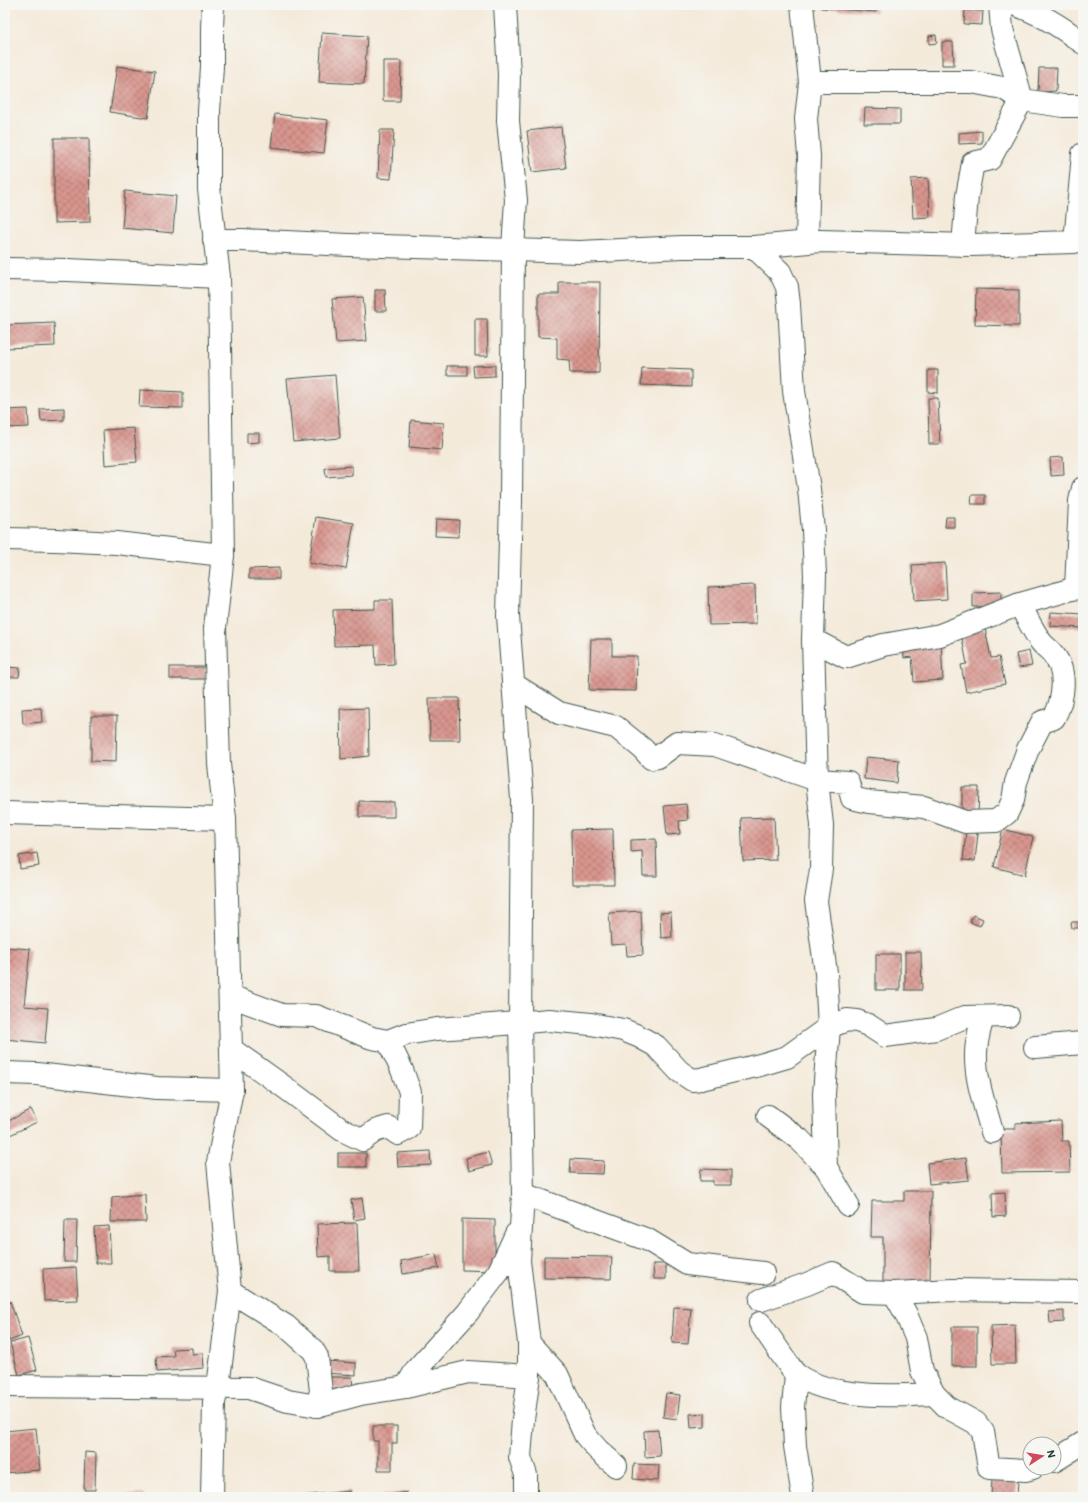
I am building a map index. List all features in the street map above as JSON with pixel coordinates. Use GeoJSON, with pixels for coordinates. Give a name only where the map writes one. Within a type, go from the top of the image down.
{"type":"FeatureCollection","features":[{"type":"Feature","properties":{"kind":"street"},"geometry":{"type":"LineString","coordinates":[[212,1497],[214,1402],[218,1387],[230,1291],[225,1253],[218,1162],[232,1090],[225,819],[219,764],[216,628],[223,555],[219,277],[209,189],[208,140],[208,111],[212,67],[213,5]]}},
{"type":"Feature","properties":{"kind":"street"},"geometry":{"type":"LineString","coordinates":[[505,5],[509,74],[508,121],[516,200],[513,249],[511,493],[508,616],[522,799],[520,1022],[523,1194],[520,1261],[529,1343],[529,1376],[520,1457],[526,1475],[526,1497]]}},
{"type":"Feature","properties":{"kind":"street"},"geometry":{"type":"LineString","coordinates":[[802,5],[810,82],[806,119],[809,156],[807,241]]}},
{"type":"Feature","properties":{"kind":"street"},"geometry":{"type":"LineString","coordinates":[[962,245],[967,196],[973,163],[990,159],[1022,100],[1002,28],[1000,5]]}},
{"type":"Feature","properties":{"kind":"street"},"geometry":{"type":"LineString","coordinates":[[1016,5],[1029,9],[1083,43]]}},
{"type":"Feature","properties":{"kind":"street"},"geometry":{"type":"LineString","coordinates":[[810,82],[971,82],[1003,88],[1022,100],[1063,106],[1083,106]]}},
{"type":"Feature","properties":{"kind":"street"},"geometry":{"type":"LineString","coordinates":[[214,240],[580,252],[682,247],[754,247],[820,240],[962,245],[1075,242],[1083,154]]}},
{"type":"Feature","properties":{"kind":"street"},"geometry":{"type":"LineString","coordinates":[[754,247],[780,272],[787,287],[790,304],[794,391],[809,489],[813,530],[813,640],[817,780],[822,825],[821,869],[816,901],[826,973],[829,1027],[824,1094],[826,1167]]}},
{"type":"Feature","properties":{"kind":"street"},"geometry":{"type":"LineString","coordinates":[[5,269],[68,270],[219,277]]}},
{"type":"Feature","properties":{"kind":"street"},"geometry":{"type":"LineString","coordinates":[[813,640],[846,657],[883,645],[940,635],[1020,604],[1079,588],[1080,501],[1083,488]]}},
{"type":"Feature","properties":{"kind":"street"},"geometry":{"type":"LineString","coordinates":[[5,539],[116,543],[223,555]]}},
{"type":"Feature","properties":{"kind":"street"},"geometry":{"type":"LineString","coordinates":[[513,684],[560,713],[616,727],[643,749],[651,758],[658,757],[677,743],[715,745],[817,780],[848,782],[852,798],[869,802],[924,807],[965,822],[996,821],[1007,813],[1013,800],[1016,782],[1028,749],[1042,722],[1054,718],[1059,709],[1062,690],[1062,672],[1059,662],[1053,653],[1043,644],[1030,624],[1020,604]]}},
{"type":"Feature","properties":{"kind":"street"},"geometry":{"type":"LineString","coordinates":[[5,813],[225,819]]}},
{"type":"Feature","properties":{"kind":"street"},"geometry":{"type":"LineString","coordinates":[[230,996],[282,1015],[316,1016],[372,1038],[388,1041],[406,1034],[437,1029],[520,1022],[549,1020],[592,1024],[623,1030],[656,1046],[679,1071],[692,1080],[760,1065],[787,1057],[829,1027],[847,1020],[857,1021],[868,1025],[885,1036],[936,1029],[964,1016],[1008,1016]]}},
{"type":"Feature","properties":{"kind":"street"},"geometry":{"type":"LineString","coordinates":[[983,1017],[976,1052],[980,1085],[992,1132]]}},
{"type":"Feature","properties":{"kind":"street"},"geometry":{"type":"LineString","coordinates":[[231,1049],[342,1130],[363,1140],[375,1131],[388,1127],[398,1134],[409,1128],[410,1092],[402,1070],[388,1041]]}},
{"type":"Feature","properties":{"kind":"street"},"geometry":{"type":"LineString","coordinates":[[1035,1047],[1083,1043]]}},
{"type":"Feature","properties":{"kind":"street"},"geometry":{"type":"LineString","coordinates":[[5,1073],[37,1074],[157,1088],[232,1090]]}},
{"type":"Feature","properties":{"kind":"street"},"geometry":{"type":"LineString","coordinates":[[768,1116],[799,1139],[826,1167],[848,1205]]}},
{"type":"Feature","properties":{"kind":"street"},"geometry":{"type":"LineString","coordinates":[[523,1194],[648,1240],[687,1264],[763,1274]]}},
{"type":"Feature","properties":{"kind":"street"},"geometry":{"type":"LineString","coordinates":[[406,1387],[416,1370],[468,1312],[499,1271],[522,1222]]}},
{"type":"Feature","properties":{"kind":"street"},"geometry":{"type":"LineString","coordinates":[[761,1300],[833,1274],[863,1292],[894,1293],[953,1290],[1083,1292]]}},
{"type":"Feature","properties":{"kind":"street"},"geometry":{"type":"LineString","coordinates":[[230,1291],[286,1326],[312,1350],[317,1357],[321,1391],[317,1406]]}},
{"type":"Feature","properties":{"kind":"street"},"geometry":{"type":"LineString","coordinates":[[894,1293],[906,1314],[916,1338],[922,1370],[934,1394],[947,1407],[976,1423],[983,1432],[989,1468],[1022,1470]]}},
{"type":"Feature","properties":{"kind":"street"},"geometry":{"type":"LineString","coordinates":[[760,1323],[796,1375],[812,1383],[837,1391],[903,1396],[934,1394]]}},
{"type":"Feature","properties":{"kind":"street"},"geometry":{"type":"LineString","coordinates":[[529,1343],[557,1374],[585,1436],[616,1466]]}},
{"type":"Feature","properties":{"kind":"street"},"geometry":{"type":"LineString","coordinates":[[5,1386],[249,1388],[288,1401],[317,1406],[361,1394],[406,1387],[468,1372],[529,1376]]}},
{"type":"Feature","properties":{"kind":"street"},"geometry":{"type":"LineString","coordinates":[[796,1375],[793,1407],[795,1446],[803,1497]]}},
{"type":"Feature","properties":{"kind":"street"},"geometry":{"type":"LineString","coordinates":[[1062,1455],[1083,1443]]}},
{"type":"Feature","properties":{"kind":"building"},"geometry":{"type":"Polygon","coordinates":[[[673,5],[724,5],[724,7],[673,9],[673,5]]]}},
{"type":"Feature","properties":{"kind":"building"},"geometry":{"type":"Polygon","coordinates":[[[821,5],[877,5],[876,12],[821,8],[821,5]]]}},
{"type":"Feature","properties":{"kind":"building"},"geometry":{"type":"Polygon","coordinates":[[[965,10],[983,11],[982,25],[964,24],[965,10]]]}},
{"type":"Feature","properties":{"kind":"building"},"geometry":{"type":"Polygon","coordinates":[[[322,33],[367,36],[364,84],[319,82],[322,33]]]}},
{"type":"Feature","properties":{"kind":"building"},"geometry":{"type":"Polygon","coordinates":[[[936,35],[937,43],[929,44],[929,36],[936,35]]]}},
{"type":"Feature","properties":{"kind":"building"},"geometry":{"type":"Polygon","coordinates":[[[942,42],[953,42],[954,65],[942,65],[942,42]]]}},
{"type":"Feature","properties":{"kind":"building"},"geometry":{"type":"Polygon","coordinates":[[[383,61],[401,61],[400,101],[383,101],[383,61]]]}},
{"type":"Feature","properties":{"kind":"building"},"geometry":{"type":"Polygon","coordinates":[[[117,66],[155,71],[148,118],[110,112],[117,66]]]}},
{"type":"Feature","properties":{"kind":"building"},"geometry":{"type":"Polygon","coordinates":[[[1039,68],[1057,68],[1056,91],[1038,92],[1039,68]]]}},
{"type":"Feature","properties":{"kind":"building"},"geometry":{"type":"Polygon","coordinates":[[[865,108],[900,109],[900,124],[864,124],[865,108]]]}},
{"type":"Feature","properties":{"kind":"building"},"geometry":{"type":"Polygon","coordinates":[[[275,114],[328,120],[324,153],[271,147],[275,114]]]}},
{"type":"Feature","properties":{"kind":"building"},"geometry":{"type":"Polygon","coordinates":[[[561,127],[566,168],[532,172],[527,131],[561,127]]]}},
{"type":"Feature","properties":{"kind":"building"},"geometry":{"type":"Polygon","coordinates":[[[380,130],[394,130],[391,179],[378,178],[380,130]]]}},
{"type":"Feature","properties":{"kind":"building"},"geometry":{"type":"Polygon","coordinates":[[[982,131],[982,143],[959,144],[959,133],[982,131]]]}},
{"type":"Feature","properties":{"kind":"building"},"geometry":{"type":"Polygon","coordinates":[[[54,138],[89,138],[90,222],[54,223],[54,138]]]}},
{"type":"Feature","properties":{"kind":"building"},"geometry":{"type":"Polygon","coordinates":[[[928,178],[930,217],[913,218],[911,179],[928,178]]]}},
{"type":"Feature","properties":{"kind":"building"},"geometry":{"type":"Polygon","coordinates":[[[125,191],[176,196],[173,233],[122,228],[125,191]]]}},
{"type":"Feature","properties":{"kind":"building"},"geometry":{"type":"Polygon","coordinates":[[[559,282],[600,282],[599,373],[570,373],[569,360],[557,359],[557,338],[538,337],[538,294],[559,294],[559,282]]]}},
{"type":"Feature","properties":{"kind":"building"},"geometry":{"type":"Polygon","coordinates":[[[976,289],[1019,290],[1019,326],[975,325],[976,289]]]}},
{"type":"Feature","properties":{"kind":"building"},"geometry":{"type":"Polygon","coordinates":[[[375,290],[385,290],[386,311],[375,311],[375,290]]]}},
{"type":"Feature","properties":{"kind":"building"},"geometry":{"type":"Polygon","coordinates":[[[363,297],[367,341],[336,343],[332,299],[363,297]]]}},
{"type":"Feature","properties":{"kind":"building"},"geometry":{"type":"Polygon","coordinates":[[[475,319],[487,319],[488,356],[475,356],[475,319]]]}},
{"type":"Feature","properties":{"kind":"building"},"geometry":{"type":"Polygon","coordinates":[[[54,323],[55,346],[5,348],[5,325],[54,323]]]}},
{"type":"Feature","properties":{"kind":"building"},"geometry":{"type":"Polygon","coordinates":[[[495,365],[495,376],[474,377],[473,366],[495,365]]]}},
{"type":"Feature","properties":{"kind":"building"},"geometry":{"type":"Polygon","coordinates":[[[447,366],[467,366],[467,375],[447,375],[447,366]]]}},
{"type":"Feature","properties":{"kind":"building"},"geometry":{"type":"Polygon","coordinates":[[[642,368],[691,370],[691,387],[641,385],[642,368]]]}},
{"type":"Feature","properties":{"kind":"building"},"geometry":{"type":"Polygon","coordinates":[[[928,370],[938,370],[938,393],[928,392],[928,370]]]}},
{"type":"Feature","properties":{"kind":"building"},"geometry":{"type":"Polygon","coordinates":[[[335,375],[340,438],[293,442],[287,379],[335,375]]]}},
{"type":"Feature","properties":{"kind":"building"},"geometry":{"type":"Polygon","coordinates":[[[140,390],[183,392],[183,408],[139,407],[140,390]]]}},
{"type":"Feature","properties":{"kind":"building"},"geometry":{"type":"Polygon","coordinates":[[[928,398],[938,398],[940,444],[929,444],[928,398]]]}},
{"type":"Feature","properties":{"kind":"building"},"geometry":{"type":"Polygon","coordinates":[[[64,408],[64,420],[41,421],[40,409],[64,408]]]}},
{"type":"Feature","properties":{"kind":"building"},"geometry":{"type":"Polygon","coordinates":[[[28,409],[29,427],[5,428],[5,410],[28,409]]]}},
{"type":"Feature","properties":{"kind":"building"},"geometry":{"type":"Polygon","coordinates":[[[411,420],[444,423],[442,450],[409,447],[411,420]]]}},
{"type":"Feature","properties":{"kind":"building"},"geometry":{"type":"Polygon","coordinates":[[[134,428],[137,462],[105,465],[103,430],[134,428]]]}},
{"type":"Feature","properties":{"kind":"building"},"geometry":{"type":"Polygon","coordinates":[[[247,433],[259,433],[259,442],[247,443],[247,433]]]}},
{"type":"Feature","properties":{"kind":"building"},"geometry":{"type":"Polygon","coordinates":[[[1063,457],[1064,475],[1051,476],[1050,458],[1063,457]]]}},
{"type":"Feature","properties":{"kind":"building"},"geometry":{"type":"Polygon","coordinates":[[[352,466],[352,475],[326,477],[325,468],[352,466]]]}},
{"type":"Feature","properties":{"kind":"building"},"geometry":{"type":"Polygon","coordinates":[[[972,495],[985,495],[985,504],[971,504],[972,495]]]}},
{"type":"Feature","properties":{"kind":"building"},"geometry":{"type":"Polygon","coordinates":[[[316,517],[354,523],[346,569],[309,563],[316,517]]]}},
{"type":"Feature","properties":{"kind":"building"},"geometry":{"type":"Polygon","coordinates":[[[946,517],[954,517],[954,527],[945,527],[946,517]]]}},
{"type":"Feature","properties":{"kind":"building"},"geometry":{"type":"Polygon","coordinates":[[[436,519],[459,520],[458,537],[435,536],[436,519]]]}},
{"type":"Feature","properties":{"kind":"building"},"geometry":{"type":"Polygon","coordinates":[[[945,563],[947,599],[914,601],[912,565],[945,563]]]}},
{"type":"Feature","properties":{"kind":"building"},"geometry":{"type":"Polygon","coordinates":[[[279,568],[279,579],[249,579],[249,569],[279,568]]]}},
{"type":"Feature","properties":{"kind":"building"},"geometry":{"type":"Polygon","coordinates":[[[755,585],[756,624],[709,625],[708,587],[755,585]]]}},
{"type":"Feature","properties":{"kind":"building"},"geometry":{"type":"Polygon","coordinates":[[[1001,592],[1001,606],[973,607],[973,593],[1001,592]]]}},
{"type":"Feature","properties":{"kind":"building"},"geometry":{"type":"Polygon","coordinates":[[[375,600],[392,600],[394,664],[376,665],[375,645],[334,646],[333,610],[375,609],[375,600]]]}},
{"type":"Feature","properties":{"kind":"building"},"geometry":{"type":"Polygon","coordinates":[[[1051,612],[1083,614],[1083,628],[1050,626],[1051,612]]]}},
{"type":"Feature","properties":{"kind":"building"},"geometry":{"type":"Polygon","coordinates":[[[985,628],[991,658],[999,657],[1005,684],[966,692],[961,665],[967,664],[961,633],[985,628]]]}},
{"type":"Feature","properties":{"kind":"building"},"geometry":{"type":"Polygon","coordinates":[[[591,639],[612,639],[612,656],[637,656],[636,691],[589,690],[591,639]]]}},
{"type":"Feature","properties":{"kind":"building"},"geometry":{"type":"Polygon","coordinates":[[[941,642],[943,680],[914,682],[912,657],[904,658],[903,645],[941,642]]]}},
{"type":"Feature","properties":{"kind":"building"},"geometry":{"type":"Polygon","coordinates":[[[1029,651],[1032,666],[1019,668],[1016,654],[1029,651]]]}},
{"type":"Feature","properties":{"kind":"building"},"geometry":{"type":"Polygon","coordinates":[[[7,667],[20,668],[19,677],[7,677],[7,667]]]}},
{"type":"Feature","properties":{"kind":"building"},"geometry":{"type":"Polygon","coordinates":[[[170,667],[206,667],[206,679],[170,679],[170,667]]]}},
{"type":"Feature","properties":{"kind":"building"},"geometry":{"type":"Polygon","coordinates":[[[429,698],[459,698],[460,740],[430,740],[429,698]]]}},
{"type":"Feature","properties":{"kind":"building"},"geometry":{"type":"Polygon","coordinates":[[[41,708],[42,722],[23,724],[22,709],[41,708]]]}},
{"type":"Feature","properties":{"kind":"building"},"geometry":{"type":"Polygon","coordinates":[[[368,708],[369,756],[341,759],[340,709],[368,708]]]}},
{"type":"Feature","properties":{"kind":"building"},"geometry":{"type":"Polygon","coordinates":[[[91,716],[117,716],[116,762],[91,761],[91,716]]]}},
{"type":"Feature","properties":{"kind":"building"},"geometry":{"type":"Polygon","coordinates":[[[866,757],[899,760],[897,783],[864,779],[866,757]]]}},
{"type":"Feature","properties":{"kind":"building"},"geometry":{"type":"Polygon","coordinates":[[[962,787],[979,787],[978,815],[962,814],[962,787]]]}},
{"type":"Feature","properties":{"kind":"building"},"geometry":{"type":"Polygon","coordinates":[[[359,801],[394,802],[394,817],[359,817],[359,801]]]}},
{"type":"Feature","properties":{"kind":"building"},"geometry":{"type":"Polygon","coordinates":[[[686,804],[688,820],[679,821],[680,834],[667,835],[664,806],[686,804]]]}},
{"type":"Feature","properties":{"kind":"building"},"geometry":{"type":"Polygon","coordinates":[[[774,817],[776,860],[743,861],[741,818],[774,817]]]}},
{"type":"Feature","properties":{"kind":"building"},"geometry":{"type":"Polygon","coordinates":[[[613,829],[614,885],[572,885],[571,830],[613,829]]]}},
{"type":"Feature","properties":{"kind":"building"},"geometry":{"type":"Polygon","coordinates":[[[1003,829],[1033,837],[1025,875],[994,867],[1003,829]]]}},
{"type":"Feature","properties":{"kind":"building"},"geometry":{"type":"Polygon","coordinates":[[[966,832],[978,833],[975,861],[963,860],[966,832]]]}},
{"type":"Feature","properties":{"kind":"building"},"geometry":{"type":"Polygon","coordinates":[[[656,839],[657,876],[643,876],[642,851],[631,852],[631,840],[656,839]]]}},
{"type":"Feature","properties":{"kind":"building"},"geometry":{"type":"Polygon","coordinates":[[[37,853],[39,866],[20,869],[19,856],[37,853]]]}},
{"type":"Feature","properties":{"kind":"building"},"geometry":{"type":"Polygon","coordinates":[[[641,911],[643,955],[627,956],[626,944],[611,945],[609,913],[641,911]]]}},
{"type":"Feature","properties":{"kind":"building"},"geometry":{"type":"Polygon","coordinates":[[[671,912],[672,937],[661,938],[660,913],[671,912]]]}},
{"type":"Feature","properties":{"kind":"building"},"geometry":{"type":"Polygon","coordinates":[[[973,915],[983,919],[980,926],[970,922],[973,915]]]}},
{"type":"Feature","properties":{"kind":"building"},"geometry":{"type":"Polygon","coordinates":[[[1071,922],[1079,922],[1079,928],[1072,928],[1071,922]]]}},
{"type":"Feature","properties":{"kind":"building"},"geometry":{"type":"Polygon","coordinates":[[[5,947],[30,949],[24,1006],[48,1008],[45,1043],[5,1039],[5,947]]]}},
{"type":"Feature","properties":{"kind":"building"},"geometry":{"type":"Polygon","coordinates":[[[905,952],[921,952],[922,990],[905,990],[905,952]]]}},
{"type":"Feature","properties":{"kind":"building"},"geometry":{"type":"Polygon","coordinates":[[[876,954],[900,954],[900,990],[876,990],[876,954]]]}},
{"type":"Feature","properties":{"kind":"building"},"geometry":{"type":"Polygon","coordinates":[[[31,1109],[37,1122],[10,1135],[5,1123],[31,1109]]]}},
{"type":"Feature","properties":{"kind":"building"},"geometry":{"type":"Polygon","coordinates":[[[1061,1121],[1062,1141],[1069,1141],[1070,1172],[1002,1173],[1001,1129],[1015,1129],[1015,1123],[1061,1121]]]}},
{"type":"Feature","properties":{"kind":"building"},"geometry":{"type":"Polygon","coordinates":[[[430,1151],[431,1165],[398,1167],[397,1153],[430,1151]]]}},
{"type":"Feature","properties":{"kind":"building"},"geometry":{"type":"Polygon","coordinates":[[[488,1152],[492,1165],[469,1171],[466,1158],[488,1152]]]}},
{"type":"Feature","properties":{"kind":"building"},"geometry":{"type":"Polygon","coordinates":[[[338,1153],[366,1153],[366,1167],[338,1167],[338,1153]]]}},
{"type":"Feature","properties":{"kind":"building"},"geometry":{"type":"Polygon","coordinates":[[[966,1158],[969,1180],[929,1184],[927,1163],[966,1158]]]}},
{"type":"Feature","properties":{"kind":"building"},"geometry":{"type":"Polygon","coordinates":[[[571,1159],[604,1161],[603,1174],[570,1173],[571,1159]]]}},
{"type":"Feature","properties":{"kind":"building"},"geometry":{"type":"Polygon","coordinates":[[[701,1169],[731,1170],[731,1185],[713,1185],[713,1181],[700,1181],[701,1169]]]}},
{"type":"Feature","properties":{"kind":"building"},"geometry":{"type":"Polygon","coordinates":[[[904,1191],[931,1191],[930,1285],[883,1284],[883,1237],[871,1237],[872,1201],[904,1201],[904,1191]]]}},
{"type":"Feature","properties":{"kind":"building"},"geometry":{"type":"Polygon","coordinates":[[[1005,1192],[1006,1216],[993,1217],[992,1193],[1005,1192]]]}},
{"type":"Feature","properties":{"kind":"building"},"geometry":{"type":"Polygon","coordinates":[[[145,1194],[146,1222],[111,1222],[112,1197],[145,1194]]]}},
{"type":"Feature","properties":{"kind":"building"},"geometry":{"type":"Polygon","coordinates":[[[362,1198],[365,1218],[354,1220],[351,1200],[362,1198]]]}},
{"type":"Feature","properties":{"kind":"building"},"geometry":{"type":"Polygon","coordinates":[[[462,1219],[495,1220],[495,1271],[462,1270],[462,1219]]]}},
{"type":"Feature","properties":{"kind":"building"},"geometry":{"type":"Polygon","coordinates":[[[65,1220],[77,1220],[76,1262],[64,1262],[65,1220]]]}},
{"type":"Feature","properties":{"kind":"building"},"geometry":{"type":"Polygon","coordinates":[[[357,1223],[359,1271],[330,1271],[330,1256],[318,1257],[317,1224],[357,1223]]]}},
{"type":"Feature","properties":{"kind":"building"},"geometry":{"type":"Polygon","coordinates":[[[109,1226],[111,1263],[96,1263],[94,1227],[109,1226]]]}},
{"type":"Feature","properties":{"kind":"building"},"geometry":{"type":"Polygon","coordinates":[[[436,1254],[439,1268],[403,1274],[401,1261],[436,1254]]]}},
{"type":"Feature","properties":{"kind":"building"},"geometry":{"type":"Polygon","coordinates":[[[544,1256],[612,1257],[611,1279],[544,1278],[544,1256]]]}},
{"type":"Feature","properties":{"kind":"building"},"geometry":{"type":"Polygon","coordinates":[[[653,1264],[666,1264],[666,1279],[654,1279],[653,1264]]]}},
{"type":"Feature","properties":{"kind":"building"},"geometry":{"type":"Polygon","coordinates":[[[76,1267],[78,1300],[44,1301],[43,1269],[76,1267]]]}},
{"type":"Feature","properties":{"kind":"building"},"geometry":{"type":"Polygon","coordinates":[[[10,1301],[22,1336],[9,1341],[5,1328],[5,1303],[10,1301]]]}},
{"type":"Feature","properties":{"kind":"building"},"geometry":{"type":"Polygon","coordinates":[[[674,1307],[691,1308],[688,1344],[672,1343],[674,1307]]]}},
{"type":"Feature","properties":{"kind":"building"},"geometry":{"type":"Polygon","coordinates":[[[1064,1311],[1064,1322],[1050,1323],[1049,1312],[1064,1311]]]}},
{"type":"Feature","properties":{"kind":"building"},"geometry":{"type":"Polygon","coordinates":[[[1015,1325],[1016,1364],[992,1364],[991,1326],[1015,1325]]]}},
{"type":"Feature","properties":{"kind":"building"},"geometry":{"type":"Polygon","coordinates":[[[952,1327],[977,1327],[977,1366],[952,1366],[952,1327]]]}},
{"type":"Feature","properties":{"kind":"building"},"geometry":{"type":"Polygon","coordinates":[[[28,1338],[37,1370],[19,1375],[10,1343],[28,1338]]]}},
{"type":"Feature","properties":{"kind":"building"},"geometry":{"type":"Polygon","coordinates":[[[192,1348],[192,1354],[203,1353],[204,1368],[157,1372],[156,1357],[174,1356],[173,1349],[192,1348]]]}},
{"type":"Feature","properties":{"kind":"building"},"geometry":{"type":"Polygon","coordinates":[[[325,1361],[356,1363],[356,1375],[325,1373],[325,1361]]]}},
{"type":"Feature","properties":{"kind":"building"},"geometry":{"type":"Polygon","coordinates":[[[329,1377],[352,1377],[353,1389],[329,1389],[329,1377]]]}},
{"type":"Feature","properties":{"kind":"building"},"geometry":{"type":"Polygon","coordinates":[[[666,1393],[680,1395],[677,1419],[663,1417],[666,1393]]]}},
{"type":"Feature","properties":{"kind":"building"},"geometry":{"type":"Polygon","coordinates":[[[705,1413],[705,1427],[691,1428],[690,1414],[705,1413]]]}},
{"type":"Feature","properties":{"kind":"building"},"geometry":{"type":"Polygon","coordinates":[[[373,1426],[397,1426],[397,1443],[392,1443],[392,1470],[378,1470],[378,1441],[373,1441],[373,1426]]]}},
{"type":"Feature","properties":{"kind":"building"},"geometry":{"type":"Polygon","coordinates":[[[36,1428],[40,1470],[5,1473],[5,1431],[36,1428]]]}},
{"type":"Feature","properties":{"kind":"building"},"geometry":{"type":"Polygon","coordinates":[[[658,1430],[660,1456],[645,1457],[644,1431],[658,1430]]]}},
{"type":"Feature","properties":{"kind":"building"},"geometry":{"type":"Polygon","coordinates":[[[85,1452],[96,1453],[95,1490],[84,1490],[85,1452]]]}},
{"type":"Feature","properties":{"kind":"building"},"geometry":{"type":"Polygon","coordinates":[[[634,1464],[659,1465],[658,1481],[633,1479],[634,1464]]]}},
{"type":"Feature","properties":{"kind":"building"},"geometry":{"type":"Polygon","coordinates":[[[992,1479],[1018,1480],[1017,1497],[991,1497],[992,1479]]]}},
{"type":"Feature","properties":{"kind":"building"},"geometry":{"type":"Polygon","coordinates":[[[350,1491],[351,1497],[299,1497],[299,1496],[350,1491]]]}},
{"type":"Feature","properties":{"kind":"building"},"geometry":{"type":"Polygon","coordinates":[[[407,1492],[407,1497],[381,1497],[381,1496],[407,1492]]]}},
{"type":"Feature","properties":{"kind":"building"},"geometry":{"type":"Polygon","coordinates":[[[145,1494],[145,1497],[118,1497],[118,1496],[145,1494]]]}}]}
